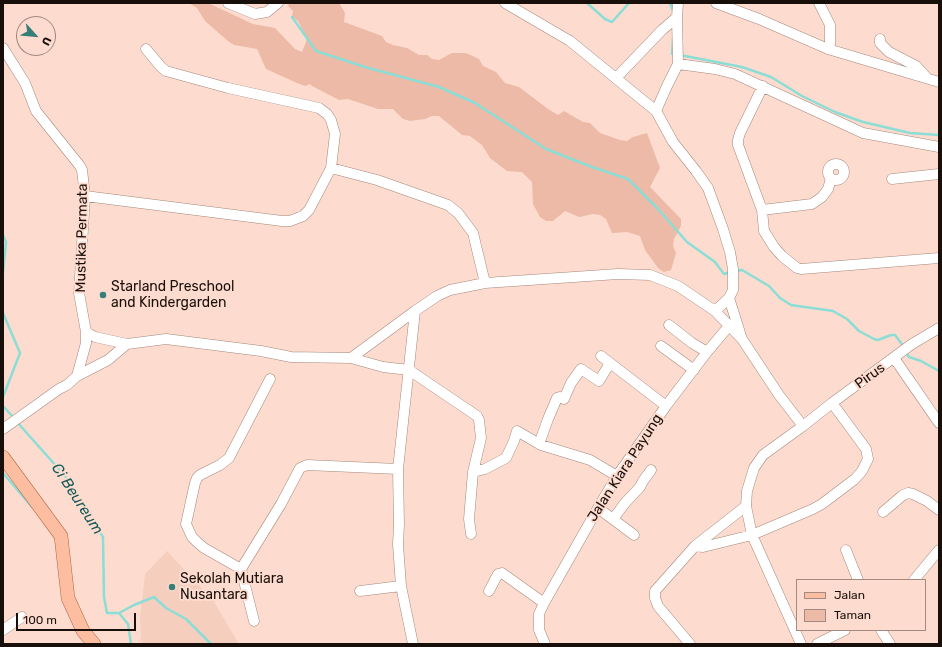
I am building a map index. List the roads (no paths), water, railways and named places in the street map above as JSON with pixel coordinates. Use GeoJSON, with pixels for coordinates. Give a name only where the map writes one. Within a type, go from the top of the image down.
{"type":"FeatureCollection","features":[{"type":"Feature","properties":{"kind":"main road"},"geometry":{"type":"LineString","coordinates":[[3,456],[61,536],[68,598],[83,631],[94,644]]}},
{"type":"Feature","properties":{"kind":"street"},"geometry":{"type":"LineString","coordinates":[[228,3],[255,14],[267,12],[278,3]]}},
{"type":"Feature","properties":{"kind":"street"},"geometry":{"type":"LineString","coordinates":[[505,3],[570,41],[656,111],[673,142],[696,170],[708,188],[730,252],[732,268],[731,294],[742,339]]}},
{"type":"Feature","properties":{"kind":"street"},"geometry":{"type":"LineString","coordinates":[[656,111],[678,64],[678,3]]}},
{"type":"Feature","properties":{"kind":"street"},"geometry":{"type":"LineString","coordinates":[[716,3],[828,48],[939,82]]}},
{"type":"Feature","properties":{"kind":"street"},"geometry":{"type":"LineString","coordinates":[[819,3],[830,25],[830,44],[828,48]]}},
{"type":"Feature","properties":{"kind":"street"},"geometry":{"type":"LineString","coordinates":[[616,78],[662,30],[677,17]]}},
{"type":"Feature","properties":{"kind":"street"},"geometry":{"type":"LineString","coordinates":[[880,39],[880,43],[889,52],[916,66],[927,78]]}},
{"type":"Feature","properties":{"kind":"street","name":"Mustika Permata"},"geometry":{"type":"LineString","coordinates":[[3,48],[25,83],[36,111],[80,166],[83,174],[84,196],[80,294],[86,332],[86,343],[77,376]]}},
{"type":"Feature","properties":{"kind":"street"},"geometry":{"type":"LineString","coordinates":[[84,196],[282,221],[303,216],[309,210],[331,168],[335,134],[331,120],[327,114],[319,108],[228,88],[166,70],[161,68],[146,49]]}},
{"type":"Feature","properties":{"kind":"street"},"geometry":{"type":"LineString","coordinates":[[678,64],[715,69],[735,74],[863,133],[939,147]]}},
{"type":"Feature","properties":{"kind":"street"},"geometry":{"type":"LineString","coordinates":[[763,86],[740,133],[738,145],[762,210],[766,235],[782,256],[801,270],[939,258]]}},
{"type":"Feature","properties":{"kind":"street"},"geometry":{"type":"LineString","coordinates":[[331,168],[377,180],[448,205],[458,213],[473,233],[485,283]]}},
{"type":"Feature","properties":{"kind":"street"},"geometry":{"type":"LineString","coordinates":[[892,179],[939,174]]}},
{"type":"Feature","properties":{"kind":"street"},"geometry":{"type":"LineString","coordinates":[[762,210],[812,204],[822,197],[828,189],[831,178]]}},
{"type":"Feature","properties":{"kind":"street"},"geometry":{"type":"LineString","coordinates":[[351,358],[415,311],[437,296],[450,290],[485,283],[618,274],[650,275],[678,286],[715,311],[742,339],[779,395],[804,426]]}},
{"type":"Feature","properties":{"kind":"street"},"geometry":{"type":"LineString","coordinates":[[715,311],[731,294]]}},
{"type":"Feature","properties":{"kind":"street"},"geometry":{"type":"LineString","coordinates":[[413,644],[402,586],[398,544],[398,469],[415,311]]}},
{"type":"Feature","properties":{"kind":"street"},"geometry":{"type":"LineString","coordinates":[[669,325],[692,343],[707,352]]}},
{"type":"Feature","properties":{"kind":"street","name":"Jalan Kiara Payung"},"geometry":{"type":"LineString","coordinates":[[545,644],[539,630],[539,614],[544,602],[598,508],[617,476],[666,406],[729,326]]}},
{"type":"Feature","properties":{"kind":"street","name":"Pirus"},"geometry":{"type":"LineString","coordinates":[[796,631],[752,535],[746,506],[747,491],[758,462],[763,455],[804,426],[832,403],[912,344],[939,328]]}},
{"type":"Feature","properties":{"kind":"street"},"geometry":{"type":"LineString","coordinates":[[86,332],[95,336],[127,344],[166,339],[261,351],[291,357],[351,358],[383,367],[409,370],[477,416],[479,420],[481,438],[473,472],[469,519],[471,534]]}},
{"type":"Feature","properties":{"kind":"street"},"geometry":{"type":"LineString","coordinates":[[4,432],[48,400],[59,389],[67,385],[77,376],[108,360],[127,344]]}},
{"type":"Feature","properties":{"kind":"street"},"geometry":{"type":"LineString","coordinates":[[661,346],[694,370]]}},
{"type":"Feature","properties":{"kind":"street"},"geometry":{"type":"LineString","coordinates":[[601,356],[666,406]]}},
{"type":"Feature","properties":{"kind":"street"},"geometry":{"type":"LineString","coordinates":[[894,358],[938,418]]}},
{"type":"Feature","properties":{"kind":"street"},"geometry":{"type":"LineString","coordinates":[[539,444],[557,398],[560,397],[564,399],[571,383],[581,369],[598,381],[610,363]]}},
{"type":"Feature","properties":{"kind":"street"},"geometry":{"type":"LineString","coordinates":[[254,621],[241,569],[198,543],[192,537],[186,524],[197,478],[229,458],[270,379]]}},
{"type":"Feature","properties":{"kind":"street"},"geometry":{"type":"LineString","coordinates":[[695,546],[703,546],[752,535],[813,509],[855,480],[868,458],[866,449],[832,403]]}},
{"type":"Feature","properties":{"kind":"street"},"geometry":{"type":"LineString","coordinates":[[473,472],[485,469],[506,458],[517,431],[539,444],[590,460],[617,476]]}},
{"type":"Feature","properties":{"kind":"street"},"geometry":{"type":"LineString","coordinates":[[241,569],[277,511],[300,468],[307,466],[398,469]]}},
{"type":"Feature","properties":{"kind":"street"},"geometry":{"type":"LineString","coordinates":[[613,519],[640,487],[651,470]]}},
{"type":"Feature","properties":{"kind":"street"},"geometry":{"type":"LineString","coordinates":[[883,512],[903,495],[908,493],[927,501],[939,510]]}},
{"type":"Feature","properties":{"kind":"street"},"geometry":{"type":"LineString","coordinates":[[690,644],[658,606],[654,595],[655,591],[695,546],[746,506]]}},
{"type":"Feature","properties":{"kind":"street"},"geometry":{"type":"LineString","coordinates":[[598,508],[634,535]]}},
{"type":"Feature","properties":{"kind":"street"},"geometry":{"type":"LineString","coordinates":[[846,550],[858,579]]}},
{"type":"Feature","properties":{"kind":"street"},"geometry":{"type":"LineString","coordinates":[[915,579],[939,550]]}},
{"type":"Feature","properties":{"kind":"street"},"geometry":{"type":"LineString","coordinates":[[489,591],[498,574],[502,573],[544,602]]}},
{"type":"Feature","properties":{"kind":"street"},"geometry":{"type":"LineString","coordinates":[[360,591],[402,586]]}},
{"type":"Feature","properties":{"kind":"street"},"geometry":{"type":"LineString","coordinates":[[3,630],[22,617]]}},
{"type":"Feature","properties":{"kind":"street","name":"Pirus"},"geometry":{"type":"LineString","coordinates":[[796,631],[802,644]]}},
{"type":"Feature","properties":{"kind":"street"},"geometry":{"type":"LineString","coordinates":[[816,644],[843,631]]}},
{"type":"Feature","properties":{"kind":"street"},"geometry":{"type":"LineString","coordinates":[[881,631],[890,644]]}},
{"type":"Feature","properties":{"kind":"waterway"},"geometry":{"type":"LineString","coordinates":[[587,3],[605,19],[612,22],[629,3]]}},
{"type":"Feature","properties":{"kind":"waterway"},"geometry":{"type":"LineString","coordinates":[[670,3],[673,11]]}},
{"type":"Feature","properties":{"kind":"waterway"},"geometry":{"type":"LineString","coordinates":[[292,17],[316,51],[365,67],[439,87],[475,103],[546,149],[628,179],[657,208],[687,242],[715,262],[724,274],[731,272]]}},
{"type":"Feature","properties":{"kind":"waterway"},"geometry":{"type":"LineString","coordinates":[[673,38],[672,54],[675,54]]}},
{"type":"Feature","properties":{"kind":"waterway"},"geometry":{"type":"LineString","coordinates":[[680,55],[742,67],[771,77],[802,96],[835,112],[863,122],[910,133],[939,135]]}},
{"type":"Feature","properties":{"kind":"waterway","name":"Ci Beureum"},"geometry":{"type":"LineString","coordinates":[[3,235],[6,242],[3,273]]}},
{"type":"Feature","properties":{"kind":"waterway"},"geometry":{"type":"LineString","coordinates":[[736,271],[742,270],[769,286],[780,298],[791,305],[833,311],[847,319],[859,331],[874,339],[878,340],[895,335],[904,347]]}},
{"type":"Feature","properties":{"kind":"waterway","name":"Ci Beureum"},"geometry":{"type":"LineString","coordinates":[[3,313],[20,353],[3,397]]}},
{"type":"Feature","properties":{"kind":"waterway"},"geometry":{"type":"LineString","coordinates":[[906,352],[909,357],[921,361],[939,371]]}},
{"type":"Feature","properties":{"kind":"waterway","name":"Ci Beureum"},"geometry":{"type":"LineString","coordinates":[[3,406],[14,418]]}},
{"type":"Feature","properties":{"kind":"waterway","name":"Ci Beureum"},"geometry":{"type":"LineString","coordinates":[[17,422],[65,476],[103,537],[104,597],[107,613],[119,613],[128,624],[131,644]]}},
{"type":"Feature","properties":{"kind":"waterway"},"geometry":{"type":"LineString","coordinates":[[3,473],[32,507]]}},
{"type":"Feature","properties":{"kind":"waterway"},"geometry":{"type":"LineString","coordinates":[[119,613],[154,597],[166,608],[186,619],[211,644]]}},
{"type":"Feature","properties":{"kind":"place","name":"Starland Preschool and Kindergarden"},"geometry":{"type":"Point","coordinates":[103,295]}},
{"type":"Feature","properties":{"kind":"place","name":"Sekolah Mutiara Nusantara"},"geometry":{"type":"Point","coordinates":[172,587]}}]}
